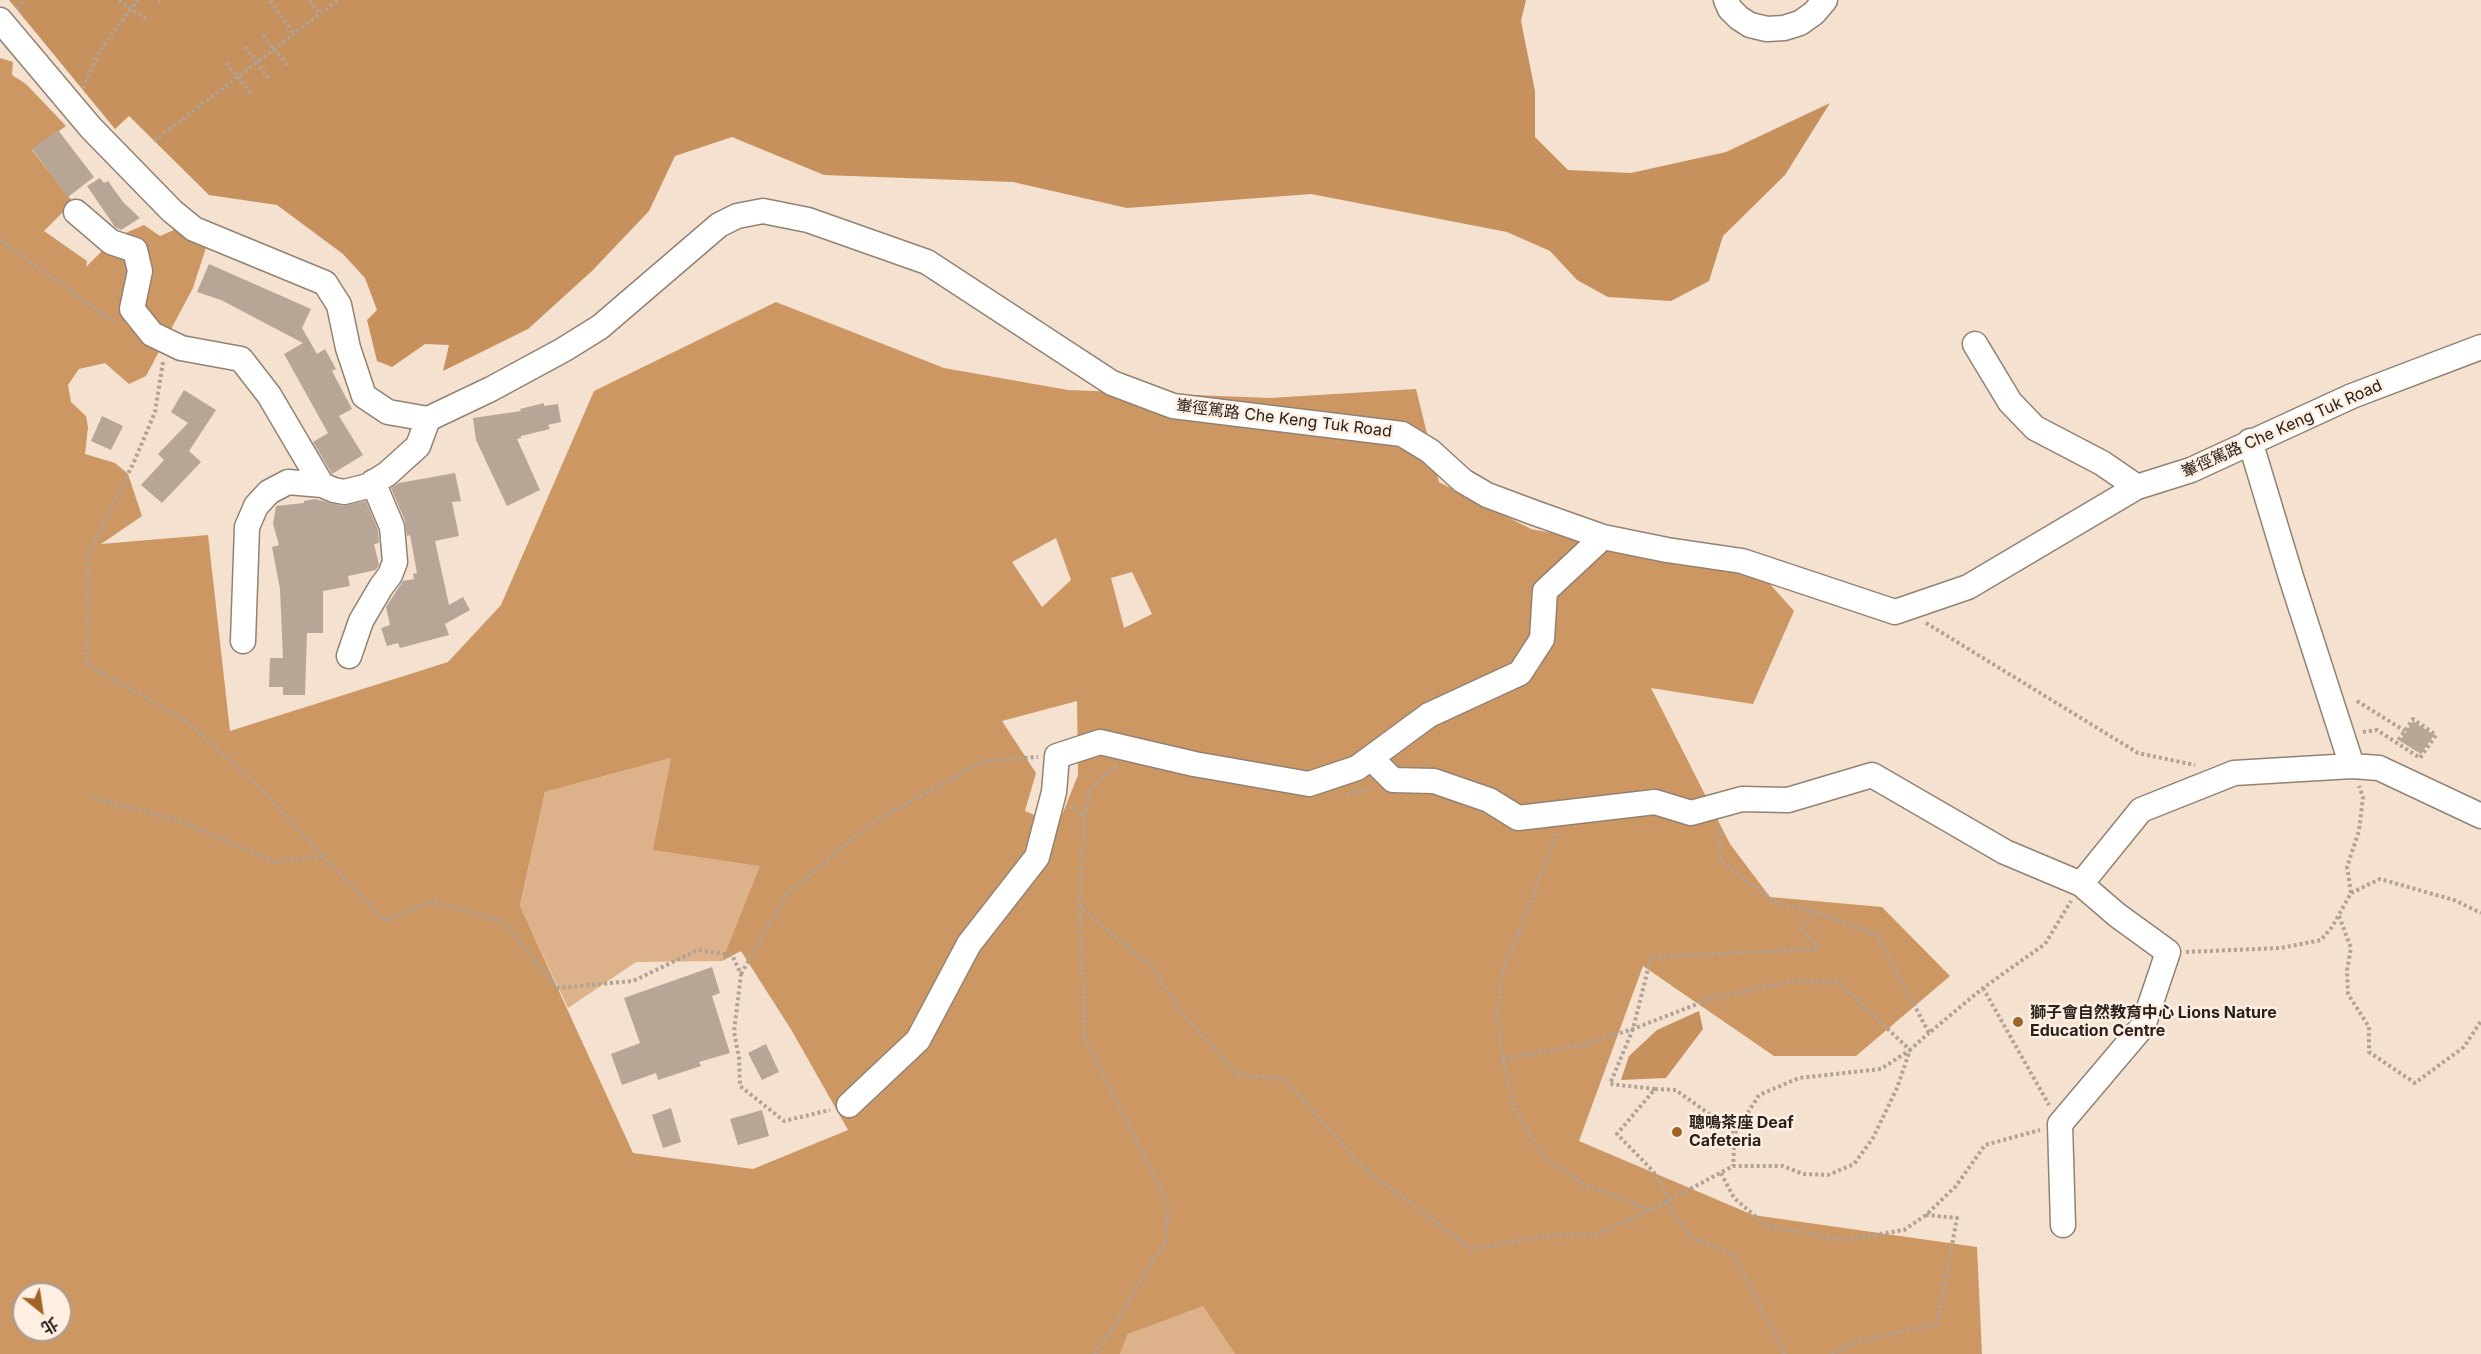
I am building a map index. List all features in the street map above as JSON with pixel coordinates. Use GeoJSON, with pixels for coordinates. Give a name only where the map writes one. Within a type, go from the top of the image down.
{"type":"FeatureCollection","features":[{"type":"Feature","properties":{"kind":"street"},"geometry":{"type":"LineString","coordinates":[[1726,0],[1730,9],[1739,18],[1750,25],[1767,29],[1784,28],[1800,23],[1814,13],[1825,0]]}},
{"type":"Feature","properties":{"kind":"street"},"geometry":{"type":"LineString","coordinates":[[8,15],[91,128],[172,211],[194,229],[325,283],[339,305],[348,348],[364,396],[388,412],[428,419],[418,446],[404,460],[373,482],[344,492],[321,485],[288,482],[269,492],[256,506],[248,527],[243,641]]}},
{"type":"Feature","properties":{"kind":"street","name":"輋徑篤路 Che Keng Tuk Road"},"geometry":{"type":"LineString","coordinates":[[428,419],[530,369],[563,350],[600,327],[719,225],[737,216],[763,211],[808,220],[927,262],[1112,382],[1153,399],[1173,406],[1402,434],[1430,451],[1463,481],[1487,495],[1603,537],[1667,550],[1742,561],[1895,612],[1968,587],[2137,487],[2192,470],[2250,441],[2352,396],[2481,347]]}},
{"type":"Feature","properties":{"kind":"street"},"geometry":{"type":"LineString","coordinates":[[76,212],[111,242],[135,250],[140,271],[132,309],[152,334],[181,348],[241,359],[269,395],[321,485]]}},
{"type":"Feature","properties":{"kind":"street"},"geometry":{"type":"LineString","coordinates":[[1975,344],[2010,402],[2035,428],[2102,463],[2137,487]]}},
{"type":"Feature","properties":{"kind":"street"},"geometry":{"type":"LineString","coordinates":[[2250,441],[2352,766]]}},
{"type":"Feature","properties":{"kind":"street"},"geometry":{"type":"LineString","coordinates":[[349,656],[361,621],[390,575],[395,562],[392,527],[373,482]]}},
{"type":"Feature","properties":{"kind":"street"},"geometry":{"type":"LineString","coordinates":[[849,1105],[918,1040],[969,944],[1037,857],[1054,792],[1057,756],[1100,742],[1194,764],[1309,784],[1358,768],[1429,715],[1520,673],[1542,639],[1545,591],[1603,537]]}},
{"type":"Feature","properties":{"kind":"street"},"geometry":{"type":"LineString","coordinates":[[1371,758],[1393,780],[1434,781],[1489,800],[1518,818],[1655,802],[1691,813],[1742,799],[1788,800],[1872,775],[2005,852],[2081,884],[2117,915],[2168,952],[2143,1026],[2060,1124],[2063,1225]]}},
{"type":"Feature","properties":{"kind":"street"},"geometry":{"type":"LineString","coordinates":[[2081,884],[2141,810],[2234,773],[2352,766],[2379,768],[2481,816]]}},
{"type":"Feature","properties":{"kind":"path"},"geometry":{"type":"LineString","coordinates":[[8,15],[24,0]]}},
{"type":"Feature","properties":{"kind":"path"},"geometry":{"type":"LineString","coordinates":[[119,0],[148,21]]}},
{"type":"Feature","properties":{"kind":"path"},"geometry":{"type":"LineString","coordinates":[[82,89],[100,50],[138,0]]}},
{"type":"Feature","properties":{"kind":"path"},"geometry":{"type":"LineString","coordinates":[[158,0],[163,3]]}},
{"type":"Feature","properties":{"kind":"path"},"geometry":{"type":"LineString","coordinates":[[310,0],[320,14]]}},
{"type":"Feature","properties":{"kind":"path"},"geometry":{"type":"LineString","coordinates":[[154,141],[338,0]]}},
{"type":"Feature","properties":{"kind":"path"},"geometry":{"type":"LineString","coordinates":[[270,1],[294,34]]}},
{"type":"Feature","properties":{"kind":"path"},"geometry":{"type":"LineString","coordinates":[[263,35],[288,66]]}},
{"type":"Feature","properties":{"kind":"path"},"geometry":{"type":"LineString","coordinates":[[245,47],[270,80]]}},
{"type":"Feature","properties":{"kind":"path"},"geometry":{"type":"LineString","coordinates":[[226,63],[252,94]]}},
{"type":"Feature","properties":{"kind":"path"},"geometry":{"type":"LineString","coordinates":[[163,357],[155,412],[134,462],[88,553],[86,664],[185,720],[252,780],[384,920],[433,902],[503,921],[557,988],[633,981],[698,950],[732,955],[741,974]]}},
{"type":"Feature","properties":{"kind":"path"},"geometry":{"type":"LineString","coordinates":[[1914,605],[1926,623],[2138,753],[2202,766]]}},
{"type":"Feature","properties":{"kind":"path"},"geometry":{"type":"LineString","coordinates":[[2357,701],[2405,731]]}},
{"type":"Feature","properties":{"kind":"path"},"geometry":{"type":"LineString","coordinates":[[2360,733],[2377,730],[2420,758],[2436,735],[2413,719],[2397,742]]}},
{"type":"Feature","properties":{"kind":"path"},"geometry":{"type":"LineString","coordinates":[[849,1105],[784,1121],[740,1086],[740,1058],[734,1032],[741,974],[787,894],[870,824],[983,761],[1057,756]]}},
{"type":"Feature","properties":{"kind":"path"},"geometry":{"type":"LineString","coordinates":[[2351,893],[2347,867],[2359,831],[2363,797],[2352,766]]}},
{"type":"Feature","properties":{"kind":"path"},"geometry":{"type":"LineString","coordinates":[[1054,792],[1084,816],[1080,907],[1085,1040],[1168,1202],[1165,1243],[1145,1272],[1113,1329],[1094,1354]]}},
{"type":"Feature","properties":{"kind":"path"},"geometry":{"type":"LineString","coordinates":[[92,798],[181,821],[274,862],[324,856]]}},
{"type":"Feature","properties":{"kind":"path"},"geometry":{"type":"LineString","coordinates":[[1717,806],[1720,860],[1775,902],[1815,912],[1877,935],[1929,1033]]}},
{"type":"Feature","properties":{"kind":"path"},"geometry":{"type":"LineString","coordinates":[[1566,813],[1502,973],[1497,1017],[1503,1059],[1515,1110],[1545,1158],[1582,1183],[1651,1210]]}},
{"type":"Feature","properties":{"kind":"path"},"geometry":{"type":"LineString","coordinates":[[2168,952],[2281,948],[2321,940],[2351,893],[2380,879],[2454,900],[2481,913]]}},
{"type":"Feature","properties":{"kind":"path"},"geometry":{"type":"LineString","coordinates":[[1733,1166],[1735,1132],[1759,1095],[1799,1078],[1881,1069],[1910,1050],[1983,988],[2044,944],[2081,884]]}},
{"type":"Feature","properties":{"kind":"path"},"geometry":{"type":"LineString","coordinates":[[1080,907],[1154,969],[1180,1011],[1238,1075],[1285,1080],[1362,1167],[1472,1249],[1552,1235],[1594,1235],[1651,1210],[1733,1166],[1783,1166],[1803,1174],[1828,1175],[1854,1164],[1873,1138],[1897,1088],[1910,1050]]}},
{"type":"Feature","properties":{"kind":"path"},"geometry":{"type":"LineString","coordinates":[[1735,1132],[1676,1090],[1610,1084],[1633,1029],[1651,957],[1819,949],[1801,929],[1815,912]]}},
{"type":"Feature","properties":{"kind":"path"},"geometry":{"type":"LineString","coordinates":[[2338,915],[2351,948],[2347,970],[2348,994],[2369,1027],[2369,1052],[2415,1083],[2464,1047],[2481,1021]]}},
{"type":"Feature","properties":{"kind":"path"},"geometry":{"type":"LineString","coordinates":[[1503,1059],[1585,1044],[1633,1029],[1710,999],[1792,981],[1838,982],[1910,1050]]}},
{"type":"Feature","properties":{"kind":"path"},"geometry":{"type":"LineString","coordinates":[[1721,1173],[1734,1198],[1767,1226],[1844,1240],[1904,1230],[1926,1215],[1956,1186],[1985,1144],[2060,1124],[1983,988]]}},
{"type":"Feature","properties":{"kind":"path"},"geometry":{"type":"LineString","coordinates":[[1655,1089],[1617,1134],[1653,1171],[1668,1201],[1692,1238],[1734,1255],[1785,1354]]}},
{"type":"Feature","properties":{"kind":"path"},"geometry":{"type":"LineString","coordinates":[[1833,1354],[1860,1341],[1937,1324],[1957,1218],[1926,1215]]}},
{"type":"Feature","properties":{"kind":"shaded area"},"geometry":{"type":"Polygon","coordinates":[[[9,0],[1526,0],[1521,21],[1535,91],[1535,137],[1568,170],[1631,173],[1726,152],[1830,103],[1785,175],[1723,236],[1709,281],[1671,301],[1608,297],[1577,280],[1550,251],[1507,232],[1311,194],[1127,208],[1013,182],[824,175],[732,137],[675,156],[649,211],[592,271],[528,329],[443,371],[449,345],[425,344],[392,367],[377,361],[367,320],[377,310],[365,278],[343,254],[277,205],[209,195],[129,116],[115,129],[9,0]]]}},
{"type":"Feature","properties":{"kind":"shaded area"},"geometry":{"type":"Polygon","coordinates":[[[0,58],[13,62],[12,75],[26,84],[66,126],[32,150],[73,202],[44,231],[87,261],[86,267],[116,237],[144,225],[160,236],[181,227],[210,235],[193,288],[146,376],[129,384],[105,363],[79,369],[68,385],[71,402],[86,416],[88,427],[85,454],[115,463],[128,474],[142,516],[101,544],[208,535],[230,731],[448,662],[501,605],[594,391],[776,302],[944,368],[1068,390],[1270,398],[1416,389],[1439,482],[1531,529],[1760,573],[1794,611],[1753,704],[1651,688],[1730,844],[1770,897],[1882,907],[1950,976],[1856,1056],[1774,1056],[1643,966],[1579,1141],[1753,1215],[1977,1247],[1982,1354],[1235,1354],[1203,1306],[1128,1334],[1120,1354],[0,1354],[0,58]],[[1056,538],[1012,562],[1042,607],[1071,580],[1056,538]],[[1132,572],[1111,578],[1124,628],[1152,614],[1132,572]],[[1077,701],[1002,721],[1036,773],[1025,811],[1058,825],[1078,775],[1077,701]],[[671,758],[545,792],[520,906],[633,1153],[753,1169],[848,1130],[792,1031],[741,951],[722,961],[760,866],[653,850],[671,758]]]}},
{"type":"Feature","properties":{"kind":"shaded area"},"geometry":{"type":"Polygon","coordinates":[[[671,758],[761,866],[722,961],[636,962],[568,1008],[520,907],[545,792],[671,758]]]}},
{"type":"Feature","properties":{"kind":"shaded area"},"geometry":{"type":"Polygon","coordinates":[[[1699,1011],[1703,1029],[1666,1078],[1621,1080],[1629,1056],[1657,1030],[1699,1011]]]}},
{"type":"Feature","properties":{"kind":"shaded area"},"geometry":{"type":"Polygon","coordinates":[[[1203,1305],[1235,1354],[1120,1354],[1128,1334],[1203,1305]]]}},
{"type":"Feature","properties":{"kind":"building"},"geometry":{"type":"Polygon","coordinates":[[[58,130],[94,177],[68,197],[32,149],[58,130]]]}},
{"type":"Feature","properties":{"kind":"building"},"geometry":{"type":"Polygon","coordinates":[[[100,178],[104,183],[108,181],[123,202],[140,218],[121,230],[115,227],[87,186],[100,178]]]}},
{"type":"Feature","properties":{"kind":"building"},"geometry":{"type":"Polygon","coordinates":[[[209,264],[311,309],[302,328],[317,354],[325,349],[336,369],[332,371],[352,409],[339,416],[363,455],[332,474],[313,442],[328,433],[284,354],[303,343],[221,300],[197,292],[209,264]]]}},
{"type":"Feature","properties":{"kind":"building"},"geometry":{"type":"Polygon","coordinates":[[[184,390],[216,410],[189,451],[201,462],[162,503],[141,485],[164,460],[158,454],[188,423],[171,412],[184,390]]]}},
{"type":"Feature","properties":{"kind":"building"},"geometry":{"type":"Polygon","coordinates":[[[544,403],[544,406],[558,404],[561,422],[548,425],[550,429],[517,439],[540,490],[507,506],[476,440],[473,418],[521,411],[520,409],[544,403]]]}},
{"type":"Feature","properties":{"kind":"building"},"geometry":{"type":"Polygon","coordinates":[[[102,416],[123,426],[111,450],[91,441],[102,416]]]}},
{"type":"Feature","properties":{"kind":"building"},"geometry":{"type":"Polygon","coordinates":[[[455,473],[461,501],[452,502],[459,536],[435,541],[449,605],[463,597],[470,610],[445,624],[449,635],[400,648],[398,643],[387,646],[381,628],[390,625],[386,607],[403,581],[414,579],[413,574],[417,573],[410,535],[407,536],[405,521],[391,488],[399,483],[455,473]]]}},
{"type":"Feature","properties":{"kind":"building"},"geometry":{"type":"Polygon","coordinates":[[[315,499],[342,506],[366,501],[378,530],[379,543],[374,544],[379,565],[376,570],[348,576],[350,586],[323,591],[323,633],[307,633],[305,695],[283,695],[283,687],[269,687],[270,658],[283,658],[280,589],[272,547],[279,545],[273,524],[276,506],[304,503],[304,501],[315,499]]]}},
{"type":"Feature","properties":{"kind":"building"},"geometry":{"type":"Polygon","coordinates":[[[2413,721],[2434,735],[2421,754],[2400,741],[2413,721]]]}},
{"type":"Feature","properties":{"kind":"building"},"geometry":{"type":"Polygon","coordinates":[[[712,967],[720,993],[712,996],[730,1053],[699,1062],[701,1066],[658,1080],[656,1073],[622,1085],[611,1054],[640,1043],[624,998],[712,967]]]}},
{"type":"Feature","properties":{"kind":"building"},"geometry":{"type":"Polygon","coordinates":[[[766,1044],[779,1072],[762,1080],[748,1053],[766,1044]]]}},
{"type":"Feature","properties":{"kind":"building"},"geometry":{"type":"Polygon","coordinates":[[[671,1108],[681,1142],[663,1148],[652,1115],[671,1108]]]}},
{"type":"Feature","properties":{"kind":"building"},"geometry":{"type":"Polygon","coordinates":[[[762,1110],[769,1136],[738,1145],[730,1119],[762,1110]]]}},
{"type":"Feature","properties":{"kind":"place","name":"獅子會自然教育中心 Lions Nature Education Centre"},"geometry":{"type":"Point","coordinates":[2018,1022]}},
{"type":"Feature","properties":{"kind":"place","name":"聰鳴茶座 Deaf Cafeteria"},"geometry":{"type":"Point","coordinates":[1677,1132]}}]}
